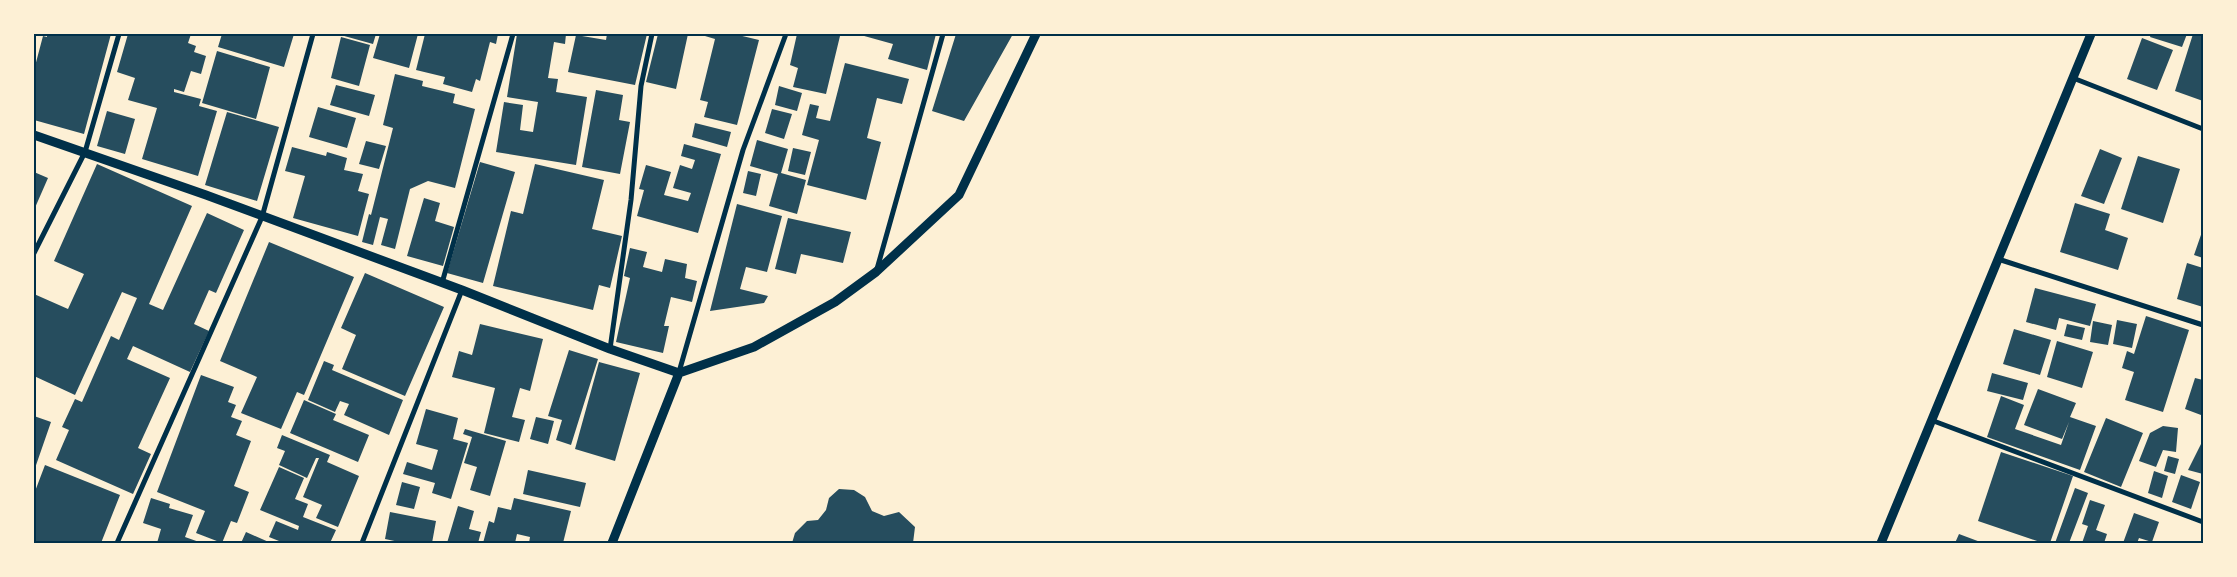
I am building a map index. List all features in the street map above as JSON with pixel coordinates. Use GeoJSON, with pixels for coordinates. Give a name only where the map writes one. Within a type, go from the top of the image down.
{"type":"FeatureCollection","features":[{"type":"Feature","properties":{"kind":"street"},"geometry":{"type":"LineString","coordinates":[[34,254],[85,152],[119,34]]}},
{"type":"Feature","properties":{"kind":"street"},"geometry":{"type":"LineString","coordinates":[[117,543],[262,217],[313,34]]}},
{"type":"Feature","properties":{"kind":"street"},"geometry":{"type":"LineString","coordinates":[[442,284],[513,34]]}},
{"type":"Feature","properties":{"kind":"street"},"geometry":{"type":"LineString","coordinates":[[610,349],[632,200],[641,86],[652,34]]}},
{"type":"Feature","properties":{"kind":"street"},"geometry":{"type":"LineString","coordinates":[[612,543],[679,373],[743,150],[786,34]]}},
{"type":"Feature","properties":{"kind":"street"},"geometry":{"type":"LineString","coordinates":[[876,272],[943,34]]}},
{"type":"Feature","properties":{"kind":"street"},"geometry":{"type":"LineString","coordinates":[[34,135],[462,290],[610,349],[679,373],[754,347],[835,302],[876,272],[960,195],[1036,34]]}},
{"type":"Feature","properties":{"kind":"street"},"geometry":{"type":"LineString","coordinates":[[1881,543],[2091,34]]}},
{"type":"Feature","properties":{"kind":"street"},"geometry":{"type":"LineString","coordinates":[[2073,78],[2203,129]]}},
{"type":"Feature","properties":{"kind":"street"},"geometry":{"type":"LineString","coordinates":[[1998,259],[2203,325]]}},
{"type":"Feature","properties":{"kind":"street"},"geometry":{"type":"LineString","coordinates":[[362,543],[462,290]]}},
{"type":"Feature","properties":{"kind":"street"},"geometry":{"type":"LineString","coordinates":[[1931,420],[2203,522]]}},
{"type":"Feature","properties":{"kind":"building"},"geometry":{"type":"Polygon","coordinates":[[[47,34],[111,34],[84,134],[34,120],[34,70],[43,36],[47,37],[47,34]]]}},
{"type":"Feature","properties":{"kind":"building"},"geometry":{"type":"Polygon","coordinates":[[[128,34],[191,34],[188,43],[196,46],[194,52],[206,56],[201,74],[191,71],[184,92],[174,89],[174,92],[201,99],[199,106],[217,111],[198,176],[142,159],[157,108],[128,100],[135,78],[117,72],[128,34]]]}},
{"type":"Feature","properties":{"kind":"building"},"geometry":{"type":"Polygon","coordinates":[[[222,34],[294,34],[284,67],[218,47],[222,34]]]}},
{"type":"Feature","properties":{"kind":"building"},"geometry":{"type":"Polygon","coordinates":[[[337,34],[376,34],[373,44],[337,34]]]}},
{"type":"Feature","properties":{"kind":"building"},"geometry":{"type":"Polygon","coordinates":[[[380,34],[418,34],[409,68],[373,58],[380,34]]]}},
{"type":"Feature","properties":{"kind":"building"},"geometry":{"type":"Polygon","coordinates":[[[425,34],[498,34],[496,44],[490,42],[480,81],[476,79],[472,92],[443,84],[445,77],[416,70],[425,34]]]}},
{"type":"Feature","properties":{"kind":"building"},"geometry":{"type":"Polygon","coordinates":[[[517,34],[566,34],[565,44],[554,42],[548,78],[558,79],[556,92],[587,97],[576,165],[496,152],[504,102],[523,105],[520,130],[533,132],[538,102],[507,97],[517,34]]]}},
{"type":"Feature","properties":{"kind":"building"},"geometry":{"type":"Polygon","coordinates":[[[607,34],[647,34],[635,85],[568,72],[576,35],[606,40],[607,34]]]}},
{"type":"Feature","properties":{"kind":"building"},"geometry":{"type":"Polygon","coordinates":[[[658,34],[688,34],[676,89],[646,82],[658,34]]]}},
{"type":"Feature","properties":{"kind":"building"},"geometry":{"type":"Polygon","coordinates":[[[706,34],[734,34],[759,40],[737,125],[704,117],[708,102],[700,100],[715,39],[705,36],[706,34]]]}},
{"type":"Feature","properties":{"kind":"building"},"geometry":{"type":"Polygon","coordinates":[[[797,34],[840,36],[826,94],[793,87],[798,68],[790,65],[797,34]]]}},
{"type":"Feature","properties":{"kind":"building"},"geometry":{"type":"Polygon","coordinates":[[[857,34],[936,34],[927,70],[888,59],[893,44],[857,34]]]}},
{"type":"Feature","properties":{"kind":"building"},"geometry":{"type":"Polygon","coordinates":[[[956,34],[1013,34],[964,121],[932,111],[956,34]]]}},
{"type":"Feature","properties":{"kind":"building"},"geometry":{"type":"Polygon","coordinates":[[[2151,34],[2187,34],[2182,47],[2150,37],[2151,34]]]}},
{"type":"Feature","properties":{"kind":"building"},"geometry":{"type":"Polygon","coordinates":[[[2193,34],[2203,34],[2203,101],[2175,91],[2193,34]]]}},
{"type":"Feature","properties":{"kind":"building"},"geometry":{"type":"Polygon","coordinates":[[[341,37],[370,45],[359,86],[331,78],[341,37]]]}},
{"type":"Feature","properties":{"kind":"building"},"geometry":{"type":"Polygon","coordinates":[[[2142,38],[2173,50],[2157,90],[2127,79],[2142,38]]]}},
{"type":"Feature","properties":{"kind":"building"},"geometry":{"type":"Polygon","coordinates":[[[217,51],[270,67],[256,119],[202,103],[217,51]]]}},
{"type":"Feature","properties":{"kind":"building"},"geometry":{"type":"Polygon","coordinates":[[[845,63],[909,79],[902,104],[877,98],[867,138],[881,142],[866,200],[807,185],[819,140],[802,135],[810,104],[819,106],[816,118],[830,121],[845,63]]]}},
{"type":"Feature","properties":{"kind":"building"},"geometry":{"type":"Polygon","coordinates":[[[395,74],[423,81],[422,86],[455,94],[453,103],[475,109],[455,188],[428,181],[410,189],[395,249],[381,245],[388,219],[380,217],[373,245],[362,242],[369,214],[371,215],[393,128],[383,125],[395,74]]]}},
{"type":"Feature","properties":{"kind":"building"},"geometry":{"type":"Polygon","coordinates":[[[336,85],[375,95],[369,116],[330,105],[336,85]]]}},
{"type":"Feature","properties":{"kind":"building"},"geometry":{"type":"Polygon","coordinates":[[[779,86],[802,93],[797,111],[775,105],[779,86]]]}},
{"type":"Feature","properties":{"kind":"building"},"geometry":{"type":"Polygon","coordinates":[[[596,90],[623,95],[619,120],[630,122],[620,174],[582,167],[596,90]]]}},
{"type":"Feature","properties":{"kind":"building"},"geometry":{"type":"Polygon","coordinates":[[[318,107],[356,118],[347,148],[309,137],[318,107]]]}},
{"type":"Feature","properties":{"kind":"building"},"geometry":{"type":"Polygon","coordinates":[[[772,109],[792,114],[784,139],[765,133],[772,109]]]}},
{"type":"Feature","properties":{"kind":"building"},"geometry":{"type":"Polygon","coordinates":[[[107,111],[135,119],[125,154],[97,146],[107,111]]]}},
{"type":"Feature","properties":{"kind":"building"},"geometry":{"type":"Polygon","coordinates":[[[227,112],[279,127],[257,201],[205,185],[227,112]]]}},
{"type":"Feature","properties":{"kind":"building"},"geometry":{"type":"Polygon","coordinates":[[[695,123],[731,132],[727,147],[692,137],[695,123]]]}},
{"type":"Feature","properties":{"kind":"building"},"geometry":{"type":"Polygon","coordinates":[[[757,140],[788,149],[781,173],[806,180],[797,214],[769,206],[778,174],[750,166],[757,140]]]}},
{"type":"Feature","properties":{"kind":"building"},"geometry":{"type":"Polygon","coordinates":[[[366,141],[386,146],[379,169],[359,164],[366,141]]]}},
{"type":"Feature","properties":{"kind":"building"},"geometry":{"type":"Polygon","coordinates":[[[684,144],[721,154],[698,233],[637,216],[644,190],[639,189],[646,165],[671,172],[664,195],[688,201],[691,193],[673,188],[680,165],[692,169],[695,160],[681,156],[684,144]]]}},
{"type":"Feature","properties":{"kind":"building"},"geometry":{"type":"Polygon","coordinates":[[[292,147],[326,156],[327,152],[347,158],[344,170],[363,174],[358,191],[369,194],[358,236],[293,218],[305,176],[285,171],[292,147]]]}},
{"type":"Feature","properties":{"kind":"building"},"geometry":{"type":"Polygon","coordinates":[[[793,148],[811,152],[805,175],[788,171],[793,148]]]}},
{"type":"Feature","properties":{"kind":"building"},"geometry":{"type":"Polygon","coordinates":[[[2100,149],[2122,158],[2104,204],[2081,196],[2100,149]]]}},
{"type":"Feature","properties":{"kind":"building"},"geometry":{"type":"Polygon","coordinates":[[[2138,156],[2180,169],[2163,223],[2121,209],[2138,156]]]}},
{"type":"Feature","properties":{"kind":"building"},"geometry":{"type":"Polygon","coordinates":[[[480,162],[515,172],[483,283],[447,273],[480,162]]]}},
{"type":"Feature","properties":{"kind":"building"},"geometry":{"type":"Polygon","coordinates":[[[97,164],[192,206],[149,304],[163,310],[207,213],[244,230],[216,293],[209,290],[194,324],[209,331],[190,372],[133,346],[127,359],[170,378],[138,448],[151,454],[133,494],[56,460],[69,430],[62,427],[75,399],[82,402],[111,336],[119,340],[137,298],[122,292],[75,395],[34,376],[34,294],[68,309],[84,274],[54,261],[97,164]]]}},
{"type":"Feature","properties":{"kind":"building"},"geometry":{"type":"Polygon","coordinates":[[[535,164],[604,180],[592,229],[622,236],[610,288],[599,285],[593,310],[493,286],[511,211],[523,214],[535,164]]]}},
{"type":"Feature","properties":{"kind":"building"},"geometry":{"type":"Polygon","coordinates":[[[748,171],[761,174],[756,196],[743,193],[748,171]]]}},
{"type":"Feature","properties":{"kind":"building"},"geometry":{"type":"Polygon","coordinates":[[[34,172],[48,178],[34,210],[34,172]]]}},
{"type":"Feature","properties":{"kind":"building"},"geometry":{"type":"Polygon","coordinates":[[[424,198],[440,203],[435,221],[454,227],[443,266],[407,256],[424,198]]]}},
{"type":"Feature","properties":{"kind":"building"},"geometry":{"type":"Polygon","coordinates":[[[2075,203],[2110,214],[2105,230],[2128,238],[2118,270],[2060,252],[2075,203]]]}},
{"type":"Feature","properties":{"kind":"building"},"geometry":{"type":"Polygon","coordinates":[[[737,204],[782,216],[767,272],[746,267],[740,289],[768,296],[764,303],[710,311],[737,204]]]}},
{"type":"Feature","properties":{"kind":"building"},"geometry":{"type":"Polygon","coordinates":[[[788,218],[851,232],[843,263],[801,254],[796,274],[775,269],[788,218]]]}},
{"type":"Feature","properties":{"kind":"building"},"geometry":{"type":"Polygon","coordinates":[[[2203,229],[2203,258],[2194,255],[2203,229]]]}},
{"type":"Feature","properties":{"kind":"building"},"geometry":{"type":"Polygon","coordinates":[[[269,242],[354,277],[304,395],[297,392],[281,429],[241,413],[257,377],[220,361],[269,242]]]}},
{"type":"Feature","properties":{"kind":"building"},"geometry":{"type":"Polygon","coordinates":[[[630,248],[647,252],[643,267],[662,272],[665,259],[687,264],[685,278],[697,281],[692,302],[671,297],[664,326],[669,326],[663,353],[616,342],[630,278],[624,276],[630,248]]]}},
{"type":"Feature","properties":{"kind":"building"},"geometry":{"type":"Polygon","coordinates":[[[2187,263],[2203,268],[2203,307],[2177,299],[2187,263]]]}},
{"type":"Feature","properties":{"kind":"building"},"geometry":{"type":"Polygon","coordinates":[[[365,273],[444,307],[405,396],[342,369],[356,335],[341,328],[365,273]]]}},
{"type":"Feature","properties":{"kind":"building"},"geometry":{"type":"Polygon","coordinates":[[[2035,288],[2096,304],[2090,326],[2059,318],[2056,330],[2026,322],[2035,288]]]}},
{"type":"Feature","properties":{"kind":"building"},"geometry":{"type":"Polygon","coordinates":[[[2146,316],[2189,330],[2163,412],[2125,400],[2134,372],[2122,368],[2127,351],[2134,354],[2146,316]]]}},
{"type":"Feature","properties":{"kind":"building"},"geometry":{"type":"Polygon","coordinates":[[[2117,320],[2137,324],[2132,348],[2113,344],[2117,320]]]}},
{"type":"Feature","properties":{"kind":"building"},"geometry":{"type":"Polygon","coordinates":[[[2093,321],[2112,325],[2108,345],[2090,342],[2093,321]]]}},
{"type":"Feature","properties":{"kind":"building"},"geometry":{"type":"Polygon","coordinates":[[[480,324],[543,339],[530,391],[520,388],[512,417],[525,420],[519,442],[484,433],[495,388],[452,377],[459,351],[472,355],[480,324]]]}},
{"type":"Feature","properties":{"kind":"building"},"geometry":{"type":"Polygon","coordinates":[[[2067,324],[2085,328],[2082,340],[2064,336],[2067,324]]]}},
{"type":"Feature","properties":{"kind":"building"},"geometry":{"type":"Polygon","coordinates":[[[2014,329],[2051,340],[2040,375],[2003,364],[2014,329]]]}},
{"type":"Feature","properties":{"kind":"building"},"geometry":{"type":"Polygon","coordinates":[[[2057,341],[2093,352],[2082,388],[2047,377],[2057,341]]]}},
{"type":"Feature","properties":{"kind":"building"},"geometry":{"type":"Polygon","coordinates":[[[569,350],[598,359],[571,445],[556,440],[562,420],[548,416],[569,350]]]}},
{"type":"Feature","properties":{"kind":"building"},"geometry":{"type":"Polygon","coordinates":[[[324,361],[334,365],[332,370],[403,400],[389,435],[344,415],[349,404],[340,401],[335,412],[308,400],[324,361]]]}},
{"type":"Feature","properties":{"kind":"building"},"geometry":{"type":"Polygon","coordinates":[[[599,362],[640,373],[615,461],[575,449],[599,362]]]}},
{"type":"Feature","properties":{"kind":"building"},"geometry":{"type":"Polygon","coordinates":[[[1992,373],[2028,383],[2023,400],[1987,391],[1992,373]]]}},
{"type":"Feature","properties":{"kind":"building"},"geometry":{"type":"Polygon","coordinates":[[[201,375],[234,387],[228,402],[236,405],[231,417],[242,421],[236,435],[251,441],[234,486],[249,492],[237,523],[231,521],[222,543],[196,533],[205,511],[157,492],[201,375]]]}},
{"type":"Feature","properties":{"kind":"building"},"geometry":{"type":"Polygon","coordinates":[[[2195,378],[2203,380],[2203,409],[2201,415],[2185,409],[2195,378]]]}},
{"type":"Feature","properties":{"kind":"building"},"geometry":{"type":"Polygon","coordinates":[[[2038,389],[2076,403],[2070,417],[2096,426],[2080,470],[1987,437],[2001,396],[2024,405],[2015,429],[2061,445],[2069,422],[2062,439],[2024,425],[2038,389]]]}},
{"type":"Feature","properties":{"kind":"building"},"geometry":{"type":"Polygon","coordinates":[[[304,400],[336,414],[333,420],[369,435],[358,462],[290,433],[304,400]]]}},
{"type":"Feature","properties":{"kind":"building"},"geometry":{"type":"Polygon","coordinates":[[[426,409],[458,418],[453,439],[468,443],[451,499],[432,493],[435,483],[403,474],[407,462],[432,470],[438,450],[416,444],[426,409]]]}},
{"type":"Feature","properties":{"kind":"building"},"geometry":{"type":"Polygon","coordinates":[[[34,416],[51,422],[34,471],[34,416]]]}},
{"type":"Feature","properties":{"kind":"building"},"geometry":{"type":"Polygon","coordinates":[[[536,417],[554,421],[548,444],[530,439],[536,417]]]}},
{"type":"Feature","properties":{"kind":"building"},"geometry":{"type":"Polygon","coordinates":[[[2106,418],[2143,433],[2121,487],[2084,472],[2106,418]]]}},
{"type":"Feature","properties":{"kind":"building"},"geometry":{"type":"Polygon","coordinates":[[[2163,426],[2178,428],[2176,452],[2163,450],[2156,467],[2139,461],[2150,433],[2163,426]]]}},
{"type":"Feature","properties":{"kind":"building"},"geometry":{"type":"Polygon","coordinates":[[[465,429],[506,441],[490,496],[470,490],[477,467],[464,463],[472,437],[463,434],[465,429]]]}},
{"type":"Feature","properties":{"kind":"building"},"geometry":{"type":"Polygon","coordinates":[[[282,435],[330,455],[327,462],[359,476],[338,527],[316,518],[322,505],[303,497],[319,458],[316,458],[307,478],[279,465],[285,451],[277,448],[282,435]]]}},
{"type":"Feature","properties":{"kind":"building"},"geometry":{"type":"Polygon","coordinates":[[[2203,440],[2203,474],[2188,470],[2203,440]]]}},
{"type":"Feature","properties":{"kind":"building"},"geometry":{"type":"Polygon","coordinates":[[[2001,452],[2073,476],[2050,543],[2043,543],[1978,521],[2001,452]]]}},
{"type":"Feature","properties":{"kind":"building"},"geometry":{"type":"Polygon","coordinates":[[[2168,456],[2179,459],[2175,474],[2164,471],[2168,456]]]}},
{"type":"Feature","properties":{"kind":"building"},"geometry":{"type":"Polygon","coordinates":[[[45,465],[120,495],[101,543],[34,543],[34,494],[45,465]]]}},
{"type":"Feature","properties":{"kind":"building"},"geometry":{"type":"Polygon","coordinates":[[[279,467],[304,478],[295,499],[308,504],[303,517],[336,530],[330,543],[284,543],[269,537],[276,521],[298,530],[299,526],[260,510],[279,467]]]}},
{"type":"Feature","properties":{"kind":"building"},"geometry":{"type":"Polygon","coordinates":[[[528,470],[586,483],[580,507],[523,494],[528,470]]]}},
{"type":"Feature","properties":{"kind":"building"},"geometry":{"type":"Polygon","coordinates":[[[2154,471],[2168,476],[2162,498],[2148,493],[2154,471]]]}},
{"type":"Feature","properties":{"kind":"building"},"geometry":{"type":"Polygon","coordinates":[[[2181,475],[2200,482],[2191,509],[2172,502],[2181,475]]]}},
{"type":"Feature","properties":{"kind":"building"},"geometry":{"type":"Polygon","coordinates":[[[402,482],[420,487],[414,509],[396,505],[402,482]]]}},
{"type":"Feature","properties":{"kind":"building"},"geometry":{"type":"Polygon","coordinates":[[[2075,488],[2088,493],[2069,543],[2055,543],[2075,488]]]}},
{"type":"Feature","properties":{"kind":"building"},"geometry":{"type":"Polygon","coordinates":[[[839,489],[854,490],[865,497],[872,511],[884,516],[899,512],[915,527],[913,543],[792,543],[795,533],[807,521],[818,520],[826,510],[829,498],[839,489]]]}},
{"type":"Feature","properties":{"kind":"building"},"geometry":{"type":"Polygon","coordinates":[[[151,498],[170,504],[169,508],[193,515],[185,537],[202,543],[157,543],[161,529],[143,523],[151,498]]]}},
{"type":"Feature","properties":{"kind":"building"},"geometry":{"type":"Polygon","coordinates":[[[514,498],[571,511],[563,543],[529,543],[530,537],[517,534],[515,543],[483,543],[489,521],[494,523],[498,507],[511,510],[514,498]]]}},
{"type":"Feature","properties":{"kind":"building"},"geometry":{"type":"Polygon","coordinates":[[[2090,500],[2105,505],[2096,530],[2107,534],[2104,543],[2082,543],[2088,526],[2082,524],[2090,500]]]}},
{"type":"Feature","properties":{"kind":"building"},"geometry":{"type":"Polygon","coordinates":[[[458,506],[474,511],[469,529],[481,532],[478,543],[447,543],[458,506]]]}},
{"type":"Feature","properties":{"kind":"building"},"geometry":{"type":"Polygon","coordinates":[[[390,512],[436,521],[432,543],[404,543],[385,539],[390,512]]]}},
{"type":"Feature","properties":{"kind":"building"},"geometry":{"type":"Polygon","coordinates":[[[2134,513],[2159,522],[2152,542],[2139,538],[2137,543],[2123,543],[2134,513]]]}},
{"type":"Feature","properties":{"kind":"building"},"geometry":{"type":"Polygon","coordinates":[[[246,532],[271,543],[241,543],[246,532]]]}},
{"type":"Feature","properties":{"kind":"building"},"geometry":{"type":"Polygon","coordinates":[[[1959,534],[1983,543],[1955,543],[1959,534]]]}}]}
